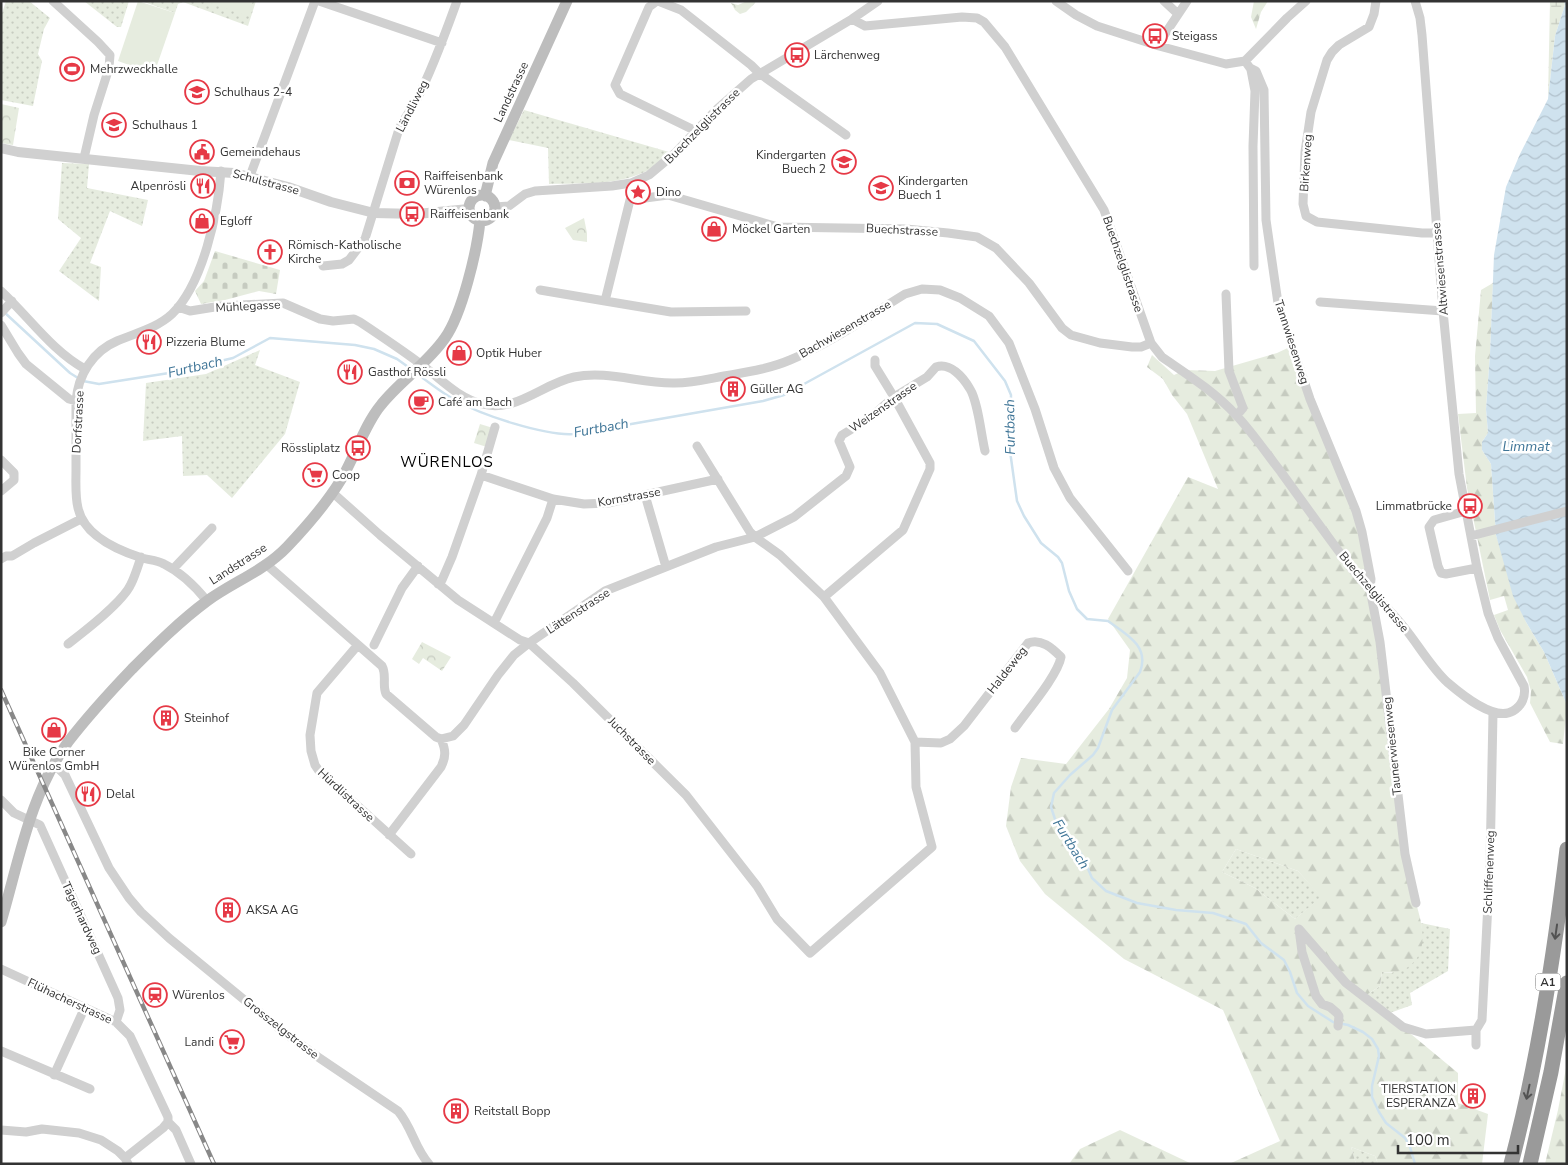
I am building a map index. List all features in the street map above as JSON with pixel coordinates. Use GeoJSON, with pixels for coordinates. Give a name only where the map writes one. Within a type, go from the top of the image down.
{"type":"FeatureCollection","features":[{"type":"Feature","properties":{"kind":"highway","name":"A1"},"geometry":{"type":"LineString","coordinates":[[1511,1164],[1540,1030],[1567,849]]}},
{"type":"Feature","properties":{"kind":"highway","name":"A1"},"geometry":{"type":"LineString","coordinates":[[1530,1164],[1551,1072],[1567,984]]}},
{"type":"Feature","properties":{"kind":"main road","name":"Landstrasse"},"geometry":{"type":"LineString","coordinates":[[485,196],[493,163],[567,1]]}},
{"type":"Feature","properties":{"kind":"main road"},"geometry":{"type":"LineString","coordinates":[[477,196],[490,198],[495,207],[489,219],[480,221],[473,217],[469,209],[471,201],[477,196]]}},
{"type":"Feature","properties":{"kind":"main road","name":"Landstrasse"},"geometry":{"type":"LineString","coordinates":[[1,922],[29,821],[43,784],[67,743],[108,694],[154,647],[207,601],[267,565],[286,548],[332,493],[380,406],[445,339],[451,328],[467,283],[478,238],[480,221]]}},
{"type":"Feature","properties":{"kind":"street"},"geometry":{"type":"LineString","coordinates":[[53,1],[110,55],[109,68],[94,115],[84,158]]}},
{"type":"Feature","properties":{"kind":"street"},"geometry":{"type":"LineString","coordinates":[[250,176],[315,1]]}},
{"type":"Feature","properties":{"kind":"street"},"geometry":{"type":"LineString","coordinates":[[319,1],[442,43]]}},
{"type":"Feature","properties":{"kind":"street","name":"Ländliweg"},"geometry":{"type":"LineString","coordinates":[[323,266],[342,264],[349,260],[365,239],[399,129],[407,113],[417,100],[442,43],[457,1]]}},
{"type":"Feature","properties":{"kind":"street"},"geometry":{"type":"LineString","coordinates":[[696,130],[620,94],[615,85],[649,7],[658,1],[681,10],[759,73],[846,135]]}},
{"type":"Feature","properties":{"kind":"street"},"geometry":{"type":"LineString","coordinates":[[852,20],[878,1]]}},
{"type":"Feature","properties":{"kind":"street"},"geometry":{"type":"LineString","coordinates":[[1056,1],[1087,22],[1159,46],[1226,64],[1248,64],[1287,18],[1306,1]]}},
{"type":"Feature","properties":{"kind":"street"},"geometry":{"type":"LineString","coordinates":[[1164,1],[1178,14]]}},
{"type":"Feature","properties":{"kind":"street"},"geometry":{"type":"LineString","coordinates":[[1159,46],[1187,1]]}},
{"type":"Feature","properties":{"kind":"street","name":"Birkenweg"},"geometry":{"type":"LineString","coordinates":[[1376,1],[1369,27],[1339,44],[1327,60],[1311,112],[1305,152],[1304,204],[1306,216],[1317,222],[1437,233]]}},
{"type":"Feature","properties":{"kind":"street","name":"Altwiesenstrasse"},"geometry":{"type":"LineString","coordinates":[[1415,1],[1422,29],[1455,445],[1470,536]]}},
{"type":"Feature","properties":{"kind":"street","name":"Buechzelglistrasse"},"geometry":{"type":"LineString","coordinates":[[495,207],[509,206],[525,194],[535,191],[622,184],[638,180],[661,166],[717,109],[759,73],[852,20],[865,26],[962,17],[976,18],[984,22],[1005,48],[1104,210],[1151,343],[1162,357],[1203,386],[1237,416],[1257,439],[1354,572],[1402,625],[1448,682],[1468,698],[1493,713]]}},
{"type":"Feature","properties":{"kind":"street"},"geometry":{"type":"LineString","coordinates":[[1248,64],[1256,91],[1253,146],[1254,266]]}},
{"type":"Feature","properties":{"kind":"street","name":"Tannwiesenweg"},"geometry":{"type":"LineString","coordinates":[[1248,64],[1256,72],[1264,90],[1266,220],[1278,303],[1310,399],[1356,511],[1370,572],[1370,589]]}},
{"type":"Feature","properties":{"kind":"street","name":"Schulstrasse"},"geometry":{"type":"LineString","coordinates":[[1,148],[18,152],[200,171],[220,171],[250,176],[331,202],[374,213],[424,214],[469,209]]}},
{"type":"Feature","properties":{"kind":"street","name":"Dorfstrasse"},"geometry":{"type":"LineString","coordinates":[[81,519],[76,493],[76,401],[84,372],[92,358],[110,344],[159,323],[171,315],[178,307],[199,271],[208,245],[220,171]]}},
{"type":"Feature","properties":{"kind":"street"},"geometry":{"type":"LineString","coordinates":[[605,301],[630,200],[625,195],[622,184]]}},
{"type":"Feature","properties":{"kind":"street","name":"Buechstrasse"},"geometry":{"type":"LineString","coordinates":[[630,200],[668,195],[778,227],[906,229],[977,237],[996,248],[1029,283],[1062,328],[1071,335],[1100,343],[1132,347],[1141,347],[1151,343]]}},
{"type":"Feature","properties":{"kind":"street","name":"Bachwiesenstrasse"},"geometry":{"type":"LineString","coordinates":[[416,367],[461,395],[477,403],[492,407],[512,404],[574,377],[597,375],[676,383],[698,381],[764,369],[782,363],[814,348],[905,294],[922,289],[940,290],[960,298],[988,316],[1009,343],[1035,409],[1054,468],[1070,498],[1128,571]]}},
{"type":"Feature","properties":{"kind":"street"},"geometry":{"type":"LineString","coordinates":[[540,290],[671,312],[746,311]]}},
{"type":"Feature","properties":{"kind":"street"},"geometry":{"type":"LineString","coordinates":[[1,291],[7,306],[84,372]]}},
{"type":"Feature","properties":{"kind":"street"},"geometry":{"type":"LineString","coordinates":[[1226,294],[1229,372],[1243,408],[1237,416]]}},
{"type":"Feature","properties":{"kind":"street"},"geometry":{"type":"LineString","coordinates":[[1320,302],[1443,310]]}},
{"type":"Feature","properties":{"kind":"street","name":"Mühlegasse"},"geometry":{"type":"LineString","coordinates":[[178,307],[190,311],[220,306],[283,303],[320,319],[333,321],[354,319],[416,367]]}},
{"type":"Feature","properties":{"kind":"street"},"geometry":{"type":"LineString","coordinates":[[1,326],[26,364],[70,399],[76,401]]}},
{"type":"Feature","properties":{"kind":"street"},"geometry":{"type":"LineString","coordinates":[[824,597],[903,530],[930,469],[930,463],[875,366],[875,360]]}},
{"type":"Feature","properties":{"kind":"street","name":"Weizenstrasse"},"geometry":{"type":"LineString","coordinates":[[755,537],[794,517],[846,476],[850,467],[839,440],[842,435],[870,418],[894,397],[927,376],[936,367],[945,366],[956,372],[971,389],[985,451]]}},
{"type":"Feature","properties":{"kind":"street"},"geometry":{"type":"LineString","coordinates":[[438,584],[442,580],[452,556],[481,475],[495,427]]}},
{"type":"Feature","properties":{"kind":"street"},"geometry":{"type":"LineString","coordinates":[[698,446],[750,532],[780,555],[824,597],[880,673],[915,742]]}},
{"type":"Feature","properties":{"kind":"street"},"geometry":{"type":"LineString","coordinates":[[1,460],[14,473],[14,480],[1,491]]}},
{"type":"Feature","properties":{"kind":"street","name":"Kornstrasse"},"geometry":{"type":"LineString","coordinates":[[481,475],[553,500],[584,504],[608,503],[718,479]]}},
{"type":"Feature","properties":{"kind":"street","name":"Juchstrasse"},"geometry":{"type":"LineString","coordinates":[[332,493],[458,600],[520,640],[529,643],[573,683],[686,795],[757,886],[777,919],[810,953],[932,847],[918,798],[915,742]]}},
{"type":"Feature","properties":{"kind":"street"},"geometry":{"type":"LineString","coordinates":[[645,495],[666,567]]}},
{"type":"Feature","properties":{"kind":"street"},"geometry":{"type":"LineString","coordinates":[[494,623],[547,518],[553,500]]}},
{"type":"Feature","properties":{"kind":"street"},"geometry":{"type":"LineString","coordinates":[[1466,511],[1434,520],[1429,527],[1441,573],[1446,574],[1477,568]]}},
{"type":"Feature","properties":{"kind":"street"},"geometry":{"type":"LineString","coordinates":[[1493,713],[1504,714],[1518,708],[1524,698],[1524,686],[1494,630],[1470,536],[1567,511]]}},
{"type":"Feature","properties":{"kind":"street"},"geometry":{"type":"LineString","coordinates":[[3,555],[12,556],[81,519],[103,541],[140,557],[161,562],[173,569],[194,585],[207,601]]}},
{"type":"Feature","properties":{"kind":"street"},"geometry":{"type":"LineString","coordinates":[[173,569],[212,528]]}},
{"type":"Feature","properties":{"kind":"street","name":"Lättenstrasse"},"geometry":{"type":"LineString","coordinates":[[441,739],[458,732],[506,664],[529,643],[605,591],[716,547],[755,537]]}},
{"type":"Feature","properties":{"kind":"street"},"geometry":{"type":"LineString","coordinates":[[68,644],[95,623],[126,592],[132,584],[140,557]]}},
{"type":"Feature","properties":{"kind":"street"},"geometry":{"type":"LineString","coordinates":[[267,565],[382,666],[385,675],[384,690],[386,694],[436,737],[441,739],[445,758],[440,768],[389,834]]}},
{"type":"Feature","properties":{"kind":"street"},"geometry":{"type":"LineString","coordinates":[[374,645],[402,588],[418,566]]}},
{"type":"Feature","properties":{"kind":"street","name":"Taunerwiesenweg"},"geometry":{"type":"LineString","coordinates":[[1370,589],[1380,642],[1405,854],[1416,903]]}},
{"type":"Feature","properties":{"kind":"street","name":"Haldeweg"},"geometry":{"type":"LineString","coordinates":[[915,742],[941,743],[950,739],[964,726],[1028,643],[1032,641],[1040,642],[1061,657],[1060,661],[1015,728]]}},
{"type":"Feature","properties":{"kind":"street","name":"Hürdlistrasse"},"geometry":{"type":"LineString","coordinates":[[357,646],[317,693],[310,735],[311,751],[319,771],[411,854]]}},
{"type":"Feature","properties":{"kind":"street","name":"Schliffenenweg"},"geometry":{"type":"LineString","coordinates":[[1476,1046],[1476,1030],[1482,1020],[1489,884],[1493,713]]}},
{"type":"Feature","properties":{"kind":"street","name":"Grosszelgstrasse"},"geometry":{"type":"LineString","coordinates":[[54,764],[65,775],[109,868],[141,912],[169,938],[293,1039],[398,1111],[408,1126],[422,1156],[429,1164]]}},
{"type":"Feature","properties":{"kind":"street","name":"Tägerhardweg"},"geometry":{"type":"LineString","coordinates":[[1,800],[14,813],[40,825],[115,990],[120,1010],[116,1022]]}},
{"type":"Feature","properties":{"kind":"street"},"geometry":{"type":"LineString","coordinates":[[1339,1023],[1337,1013],[1318,1000],[1302,952],[1299,929],[1346,983],[1403,1027],[1426,1034],[1476,1030]]}},
{"type":"Feature","properties":{"kind":"street","name":"Flühacherstrasse"},"geometry":{"type":"LineString","coordinates":[[1,969],[116,1022],[130,1036],[168,1117],[168,1122]]}},
{"type":"Feature","properties":{"kind":"street"},"geometry":{"type":"LineString","coordinates":[[54,1075],[85,1007]]}},
{"type":"Feature","properties":{"kind":"street"},"geometry":{"type":"LineString","coordinates":[[1,1051],[90,1089]]}},
{"type":"Feature","properties":{"kind":"street"},"geometry":{"type":"LineString","coordinates":[[1,1130],[26,1132],[42,1129],[79,1133],[101,1140],[127,1161],[168,1122],[176,1130],[191,1164]]}},
{"type":"Feature","properties":{"kind":"green space"},"geometry":{"type":"Polygon","coordinates":[[[6,1],[29,1],[50,18],[44,29],[38,54],[42,61],[33,106],[1,100],[1,16],[6,1]]]}},
{"type":"Feature","properties":{"kind":"green space"},"geometry":{"type":"Polygon","coordinates":[[[84,1],[129,1],[121,27],[117,27],[84,1]]]}},
{"type":"Feature","properties":{"kind":"green space"},"geometry":{"type":"Polygon","coordinates":[[[138,1],[175,13],[154,74],[118,61],[138,1]]]}},
{"type":"Feature","properties":{"kind":"green space"},"geometry":{"type":"Polygon","coordinates":[[[141,1],[256,1],[248,26],[183,2],[178,4],[175,13],[141,1]]]}},
{"type":"Feature","properties":{"kind":"green space"},"geometry":{"type":"Polygon","coordinates":[[[204,1],[253,1],[248,16],[204,1]]]}},
{"type":"Feature","properties":{"kind":"green space"},"geometry":{"type":"Polygon","coordinates":[[[747,1],[756,1],[746,12],[740,14],[731,3],[738,5],[747,1]]]}},
{"type":"Feature","properties":{"kind":"green space"},"geometry":{"type":"Polygon","coordinates":[[[1254,1],[1268,1],[1261,12],[1256,29],[1251,17],[1254,1]]]}},
{"type":"Feature","properties":{"kind":"green space"},"geometry":{"type":"Polygon","coordinates":[[[1550,1],[1564,1],[1565,5],[1555,36],[1548,99],[1550,1]]]}},
{"type":"Feature","properties":{"kind":"green space"},"geometry":{"type":"Polygon","coordinates":[[[1,104],[19,108],[13,145],[1,143],[1,104]]]}},
{"type":"Feature","properties":{"kind":"green space"},"geometry":{"type":"Polygon","coordinates":[[[524,110],[669,152],[652,168],[628,178],[589,183],[549,184],[548,148],[509,140],[524,110]]]}},
{"type":"Feature","properties":{"kind":"green space"},"geometry":{"type":"Polygon","coordinates":[[[62,163],[89,164],[87,188],[148,200],[142,226],[110,211],[90,263],[101,267],[99,301],[59,271],[81,238],[58,219],[62,163]]]}},
{"type":"Feature","properties":{"kind":"green space"},"geometry":{"type":"Polygon","coordinates":[[[584,218],[587,242],[573,240],[565,228],[584,218]]]}},
{"type":"Feature","properties":{"kind":"green space"},"geometry":{"type":"Polygon","coordinates":[[[215,251],[280,270],[276,294],[259,291],[201,304],[195,291],[204,281],[215,251]]]}},
{"type":"Feature","properties":{"kind":"green space"},"geometry":{"type":"Polygon","coordinates":[[[1493,283],[1486,409],[1488,433],[1482,442],[1482,450],[1491,464],[1496,535],[1526,622],[1544,652],[1567,705],[1563,744],[1550,742],[1530,703],[1531,691],[1527,677],[1500,630],[1494,615],[1508,610],[1504,596],[1490,600],[1467,488],[1458,414],[1476,413],[1475,356],[1481,290],[1493,283]]]}},
{"type":"Feature","properties":{"kind":"green space"},"geometry":{"type":"Polygon","coordinates":[[[1292,346],[1362,532],[1416,903],[1422,929],[1422,946],[1415,961],[1399,971],[1382,972],[1380,986],[1365,996],[1458,1073],[1458,1103],[1488,1114],[1482,1164],[1378,1164],[1375,1156],[1351,1147],[1356,1164],[1229,1164],[1280,1141],[1223,1010],[1124,959],[1045,894],[1020,861],[1006,826],[1011,787],[1021,758],[1066,764],[1109,709],[1127,678],[1130,650],[1108,619],[1188,477],[1218,489],[1187,414],[1172,395],[1163,379],[1147,367],[1152,355],[1174,375],[1185,370],[1215,371],[1277,353],[1292,346]],[[1236,849],[1222,872],[1255,888],[1295,919],[1321,897],[1298,871],[1236,849]]]}},
{"type":"Feature","properties":{"kind":"green space"},"geometry":{"type":"Polygon","coordinates":[[[260,350],[255,365],[300,382],[285,434],[232,498],[207,475],[183,476],[182,436],[143,441],[146,383],[206,374],[260,350]]]}},
{"type":"Feature","properties":{"kind":"green space"},"geometry":{"type":"Polygon","coordinates":[[[480,424],[493,428],[487,447],[474,443],[480,424]]]}},
{"type":"Feature","properties":{"kind":"green space"},"geometry":{"type":"Polygon","coordinates":[[[422,642],[451,657],[442,671],[423,658],[419,664],[412,659],[422,642]]]}},
{"type":"Feature","properties":{"kind":"green space"},"geometry":{"type":"Polygon","coordinates":[[[1236,849],[1298,871],[1322,897],[1295,919],[1255,888],[1222,872],[1236,849]]]}},
{"type":"Feature","properties":{"kind":"green space"},"geometry":{"type":"Polygon","coordinates":[[[1421,923],[1450,929],[1448,971],[1410,993],[1412,1005],[1387,1014],[1365,996],[1380,986],[1382,972],[1392,973],[1422,937],[1421,923]]]}},
{"type":"Feature","properties":{"kind":"green space"},"geometry":{"type":"Polygon","coordinates":[[[1567,1063],[1567,1164],[1545,1164],[1558,1110],[1567,1063]]]}},
{"type":"Feature","properties":{"kind":"green space"},"geometry":{"type":"Polygon","coordinates":[[[1120,1130],[1192,1164],[1069,1164],[1080,1149],[1120,1130]]]}},
{"type":"Feature","properties":{"kind":"green space"},"geometry":{"type":"Polygon","coordinates":[[[1351,1147],[1375,1156],[1378,1164],[1356,1164],[1351,1147]]]}},
{"type":"Feature","properties":{"kind":"water","name":"Limmat"},"geometry":{"type":"Polygon","coordinates":[[[1564,1],[1567,1],[1567,705],[1544,652],[1513,596],[1496,535],[1491,464],[1482,450],[1482,442],[1488,433],[1486,409],[1494,255],[1506,187],[1520,154],[1548,99],[1555,36],[1565,5],[1564,1]]]}},
{"type":"Feature","properties":{"kind":"waterway","name":"Furtbach"},"geometry":{"type":"LineString","coordinates":[[4,312],[70,373],[78,378]]}},
{"type":"Feature","properties":{"kind":"waterway","name":"Furtbach"},"geometry":{"type":"LineString","coordinates":[[417,374],[450,397],[480,412],[547,432],[574,434],[763,401],[784,395],[915,323],[937,324],[974,341],[1005,381],[1011,395],[1010,451],[1017,501],[1024,516],[1041,543],[1058,557],[1062,563],[1069,591],[1077,609],[1087,619],[1108,621],[1129,636],[1142,655],[1140,672],[1112,710],[1098,748],[1054,793],[1051,807],[1057,825],[1082,855],[1092,878],[1106,891],[1137,903],[1176,910],[1213,913],[1246,924],[1261,943],[1284,960],[1297,993],[1308,1006],[1333,1022],[1348,1025],[1363,1032],[1372,1039],[1378,1049],[1379,1056],[1372,1086],[1372,1097],[1386,1123],[1405,1138],[1415,1164]]}},
{"type":"Feature","properties":{"kind":"waterway","name":"Furtbach"},"geometry":{"type":"LineString","coordinates":[[83,381],[99,384],[169,373],[233,358],[270,338],[355,345],[374,349],[397,359],[411,369]]}},
{"type":"Feature","properties":{"kind":"railway"},"geometry":{"type":"LineString","coordinates":[[1,690],[214,1164]]}},
{"type":"Feature","properties":{"kind":"place","name":"Steigass"},"geometry":{"type":"Point","coordinates":[1155,36]}},
{"type":"Feature","properties":{"kind":"place","name":"Lärchenweg"},"geometry":{"type":"Point","coordinates":[797,55]}},
{"type":"Feature","properties":{"kind":"place","name":"Mehrzweckhalle"},"geometry":{"type":"Point","coordinates":[72,69]}},
{"type":"Feature","properties":{"kind":"place","name":"Schulhaus 2-4"},"geometry":{"type":"Point","coordinates":[197,92]}},
{"type":"Feature","properties":{"kind":"place","name":"Schulhaus 1"},"geometry":{"type":"Point","coordinates":[114,125]}},
{"type":"Feature","properties":{"kind":"place","name":"Gemeindehaus"},"geometry":{"type":"Point","coordinates":[202,152]}},
{"type":"Feature","properties":{"kind":"place","name":"Kindergarten Buech 2"},"geometry":{"type":"Point","coordinates":[844,162]}},
{"type":"Feature","properties":{"kind":"place","name":"Raiffeisenbank Würenlos"},"geometry":{"type":"Point","coordinates":[407,183]}},
{"type":"Feature","properties":{"kind":"place","name":"Alpenrösli"},"geometry":{"type":"Point","coordinates":[203,186]}},
{"type":"Feature","properties":{"kind":"place","name":"Kindergarten Buech 1"},"geometry":{"type":"Point","coordinates":[881,188]}},
{"type":"Feature","properties":{"kind":"place","name":"Dino"},"geometry":{"type":"Point","coordinates":[638,192]}},
{"type":"Feature","properties":{"kind":"place","name":"Raiffeisenbank"},"geometry":{"type":"Point","coordinates":[412,214]}},
{"type":"Feature","properties":{"kind":"place","name":"Egloff"},"geometry":{"type":"Point","coordinates":[202,221]}},
{"type":"Feature","properties":{"kind":"place","name":"Möckel Garten"},"geometry":{"type":"Point","coordinates":[714,229]}},
{"type":"Feature","properties":{"kind":"place","name":"Römisch-Katholische Kirche"},"geometry":{"type":"Point","coordinates":[270,252]}},
{"type":"Feature","properties":{"kind":"place","name":"Pizzeria Blume"},"geometry":{"type":"Point","coordinates":[149,342]}},
{"type":"Feature","properties":{"kind":"place","name":"Optik Huber"},"geometry":{"type":"Point","coordinates":[459,353]}},
{"type":"Feature","properties":{"kind":"place","name":"Gasthof Rössli"},"geometry":{"type":"Point","coordinates":[350,372]}},
{"type":"Feature","properties":{"kind":"place","name":"Güller AG"},"geometry":{"type":"Point","coordinates":[733,389]}},
{"type":"Feature","properties":{"kind":"place","name":"Café am Bach"},"geometry":{"type":"Point","coordinates":[421,402]}},
{"type":"Feature","properties":{"kind":"place","name":"Rössliplatz"},"geometry":{"type":"Point","coordinates":[358,448]}},
{"type":"Feature","properties":{"kind":"place","name":"Coop"},"geometry":{"type":"Point","coordinates":[315,475]}},
{"type":"Feature","properties":{"kind":"place","name":"Limmatbrücke"},"geometry":{"type":"Point","coordinates":[1470,506]}},
{"type":"Feature","properties":{"kind":"place","name":"Steinhof"},"geometry":{"type":"Point","coordinates":[166,718]}},
{"type":"Feature","properties":{"kind":"place","name":"Bike Corner Würenlos GmbH"},"geometry":{"type":"Point","coordinates":[54,730]}},
{"type":"Feature","properties":{"kind":"place","name":"Delal"},"geometry":{"type":"Point","coordinates":[88,794]}},
{"type":"Feature","properties":{"kind":"place","name":"AKSA AG"},"geometry":{"type":"Point","coordinates":[228,910]}},
{"type":"Feature","properties":{"kind":"place","name":"Würenlos"},"geometry":{"type":"Point","coordinates":[155,995]}},
{"type":"Feature","properties":{"kind":"place","name":"Landi"},"geometry":{"type":"Point","coordinates":[232,1042]}},
{"type":"Feature","properties":{"kind":"place","name":"TIERSTATION ESPERANZA"},"geometry":{"type":"Point","coordinates":[1473,1096]}},
{"type":"Feature","properties":{"kind":"place","name":"Reitstall Bopp"},"geometry":{"type":"Point","coordinates":[456,1111]}},
{"type":"Feature","properties":{"kind":"district","name":"WÜRENLOS"},"geometry":{"type":"Point","coordinates":[447,462]}}]}
